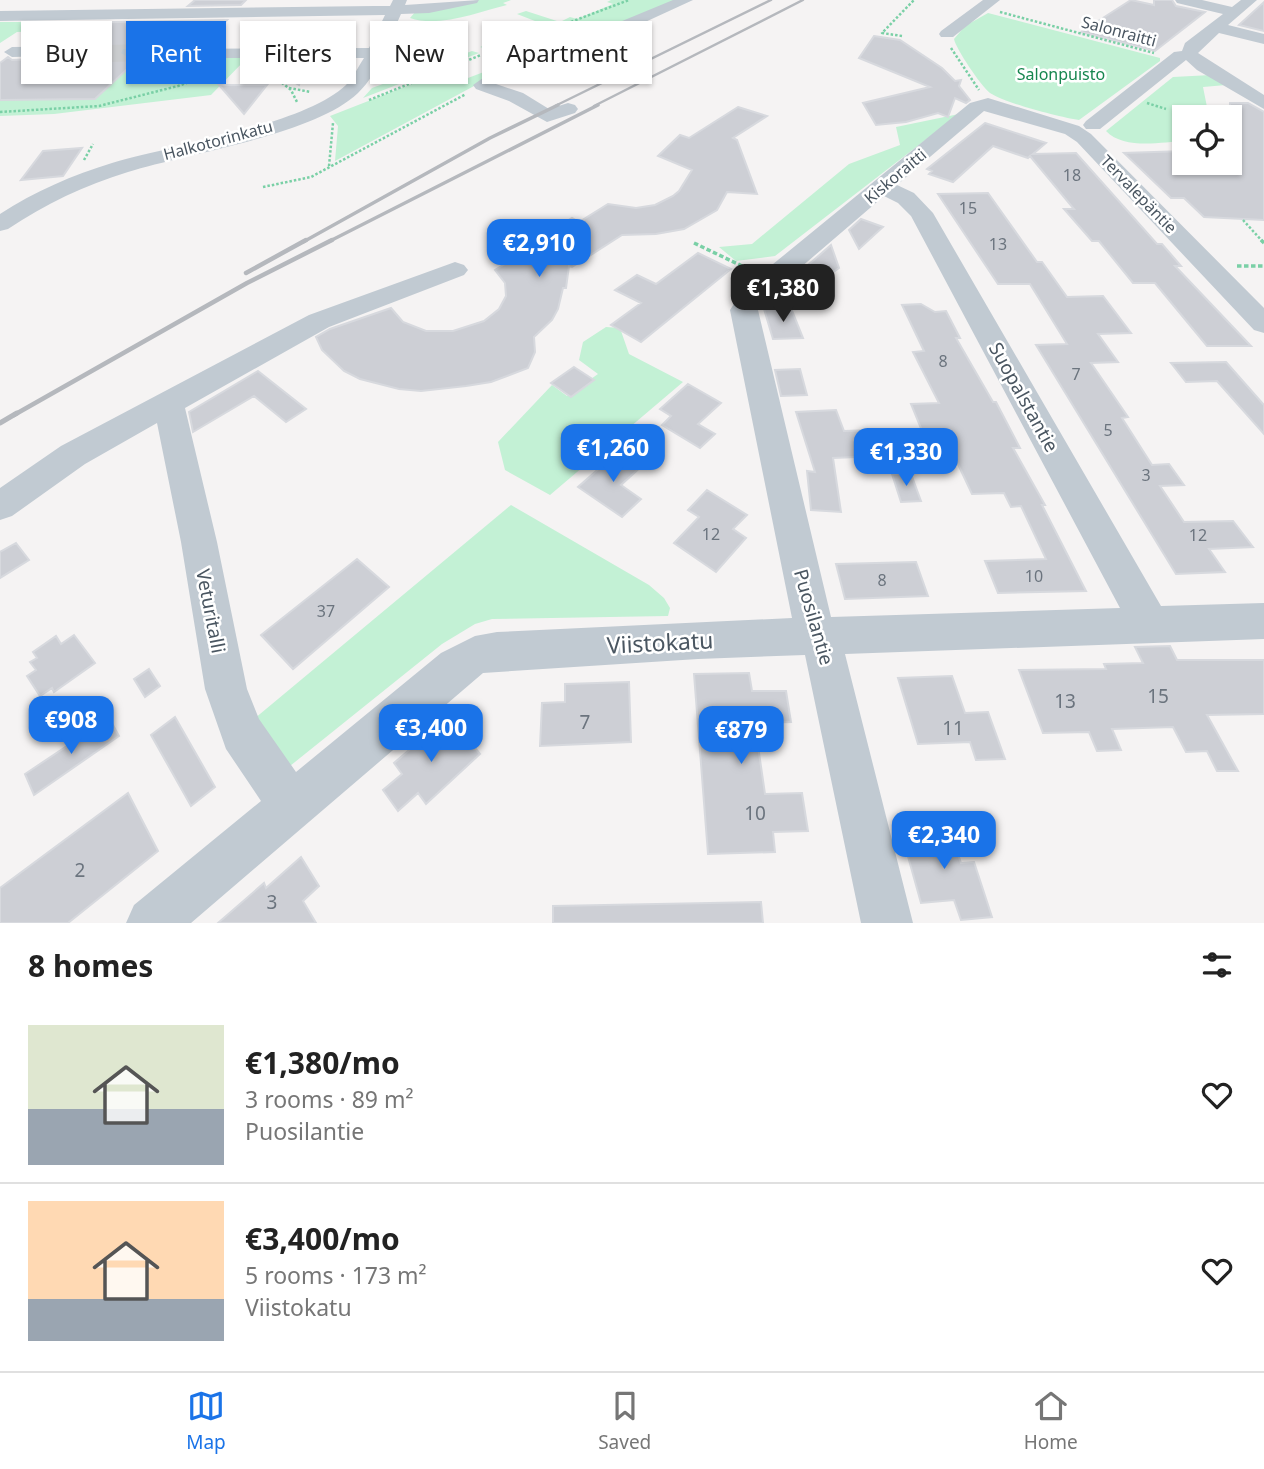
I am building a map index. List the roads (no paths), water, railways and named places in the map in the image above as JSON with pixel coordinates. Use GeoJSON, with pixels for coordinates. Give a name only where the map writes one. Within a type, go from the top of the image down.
{"type":"FeatureCollection","features":[{"type":"Feature","properties":{"kind":"street"},"geometry":{"type":"LineString","coordinates":[[169,14],[185,0]]}},
{"type":"Feature","properties":{"kind":"street"},"geometry":{"type":"LineString","coordinates":[[0,16],[128,11],[169,14],[472,0]]}},
{"type":"Feature","properties":{"kind":"street"},"geometry":{"type":"LineString","coordinates":[[639,21],[686,0]]}},
{"type":"Feature","properties":{"kind":"street"},"geometry":{"type":"LineString","coordinates":[[1182,0],[1235,12]]}},
{"type":"Feature","properties":{"kind":"street"},"geometry":{"type":"LineString","coordinates":[[1196,60],[1191,47],[1250,0]]}},
{"type":"Feature","properties":{"kind":"street"},"geometry":{"type":"LineString","coordinates":[[947,34],[988,4]]}},
{"type":"Feature","properties":{"kind":"street","name":"Halkotorinkatu"},"geometry":{"type":"LineString","coordinates":[[389,21],[397,5]]}},
{"type":"Feature","properties":{"kind":"street"},"geometry":{"type":"LineString","coordinates":[[1216,27],[1264,39]]}},
{"type":"Feature","properties":{"kind":"street"},"geometry":{"type":"LineString","coordinates":[[226,53],[370,53]]}},
{"type":"Feature","properties":{"kind":"street","name":"Halkotorinkatu"},"geometry":{"type":"LineString","coordinates":[[0,223],[53,194],[103,173],[326,107],[354,88],[370,59]]}},
{"type":"Feature","properties":{"kind":"street"},"geometry":{"type":"LineString","coordinates":[[1093,125],[1177,59],[1196,60],[1264,103]]}},
{"type":"Feature","properties":{"kind":"street"},"geometry":{"type":"LineString","coordinates":[[484,84],[530,97],[547,116],[568,109]]}},
{"type":"Feature","properties":{"kind":"street","name":"Kiskoraitti"},"geometry":{"type":"LineString","coordinates":[[744,310],[754,293],[977,107],[988,104]]}},
{"type":"Feature","properties":{"kind":"street","name":"Tervalepäntie"},"geometry":{"type":"LineString","coordinates":[[988,104],[1072,130],[1084,138],[1264,324]]}},
{"type":"Feature","properties":{"kind":"street","name":"Suopalstantie"},"geometry":{"type":"LineString","coordinates":[[882,187],[906,198],[921,213],[1150,624]]}},
{"type":"Feature","properties":{"kind":"street"},"geometry":{"type":"LineString","coordinates":[[0,506],[73,455],[319,321],[455,270]]}},
{"type":"Feature","properties":{"kind":"street","name":"Puosilantie"},"geometry":{"type":"LineString","coordinates":[[744,310],[808,607],[828,663],[887,923]]}},
{"type":"Feature","properties":{"kind":"street","name":"Veturitalli"},"geometry":{"type":"LineString","coordinates":[[168,402],[226,689],[242,733],[291,804]]}},
{"type":"Feature","properties":{"kind":"street","name":"Viistokatu"},"geometry":{"type":"LineString","coordinates":[[152,923],[456,667],[475,655],[497,651],[819,636],[1264,621]]}},
{"type":"Feature","properties":{"kind":"tunnel"},"geometry":{"type":"LineString","coordinates":[[112,53],[126,53]]}},
{"type":"Feature","properties":{"kind":"railway"},"geometry":{"type":"LineString","coordinates":[[555,106],[771,0]]}},
{"type":"Feature","properties":{"kind":"railway"},"geometry":{"type":"LineString","coordinates":[[594,106],[803,0]]}},
{"type":"Feature","properties":{"kind":"railway"},"geometry":{"type":"LineString","coordinates":[[303,242],[490,138],[558,105]]}},
{"type":"Feature","properties":{"kind":"railway"},"geometry":{"type":"LineString","coordinates":[[328,242],[598,105]]}},
{"type":"Feature","properties":{"kind":"railway"},"geometry":{"type":"LineString","coordinates":[[246,273],[306,240]]}},
{"type":"Feature","properties":{"kind":"railway"},"geometry":{"type":"LineString","coordinates":[[14,415],[247,283],[332,240]]}},
{"type":"Feature","properties":{"kind":"railway"},"geometry":{"type":"LineString","coordinates":[[0,423],[17,413]]}},
{"type":"Feature","properties":{"kind":"park label","name":"Salonpuisto"},"geometry":{"type":"Point","coordinates":[1061,74]}}]}
